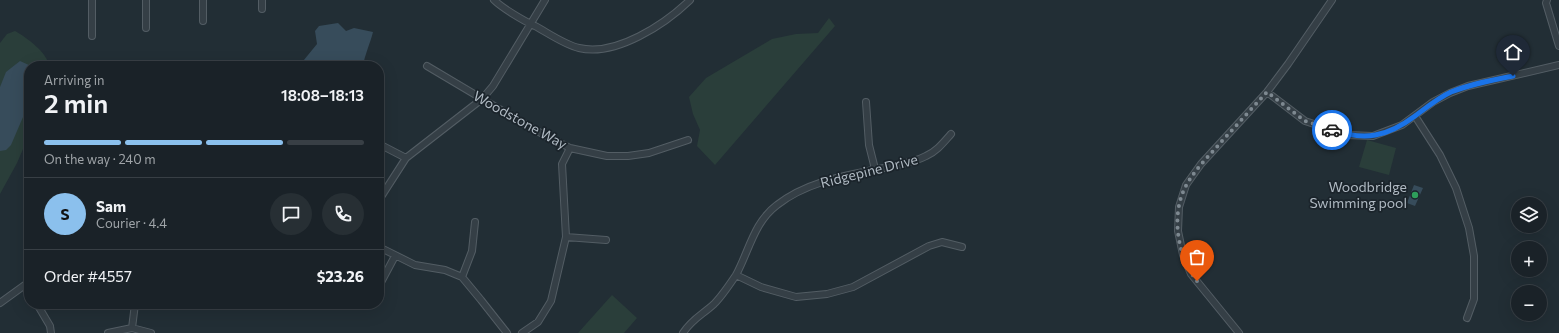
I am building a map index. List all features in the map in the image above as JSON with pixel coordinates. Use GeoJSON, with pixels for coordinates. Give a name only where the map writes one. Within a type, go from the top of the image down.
{"type":"FeatureCollection","features":[{"type":"Feature","properties":{"kind":"street"},"geometry":{"type":"LineString","coordinates":[[92,0],[92,36]]}},
{"type":"Feature","properties":{"kind":"street"},"geometry":{"type":"LineString","coordinates":[[146,0],[146,28]]}},
{"type":"Feature","properties":{"kind":"street"},"geometry":{"type":"LineString","coordinates":[[203,0],[203,21]]}},
{"type":"Feature","properties":{"kind":"street"},"geometry":{"type":"LineString","coordinates":[[262,0],[262,9]]}},
{"type":"Feature","properties":{"kind":"street"},"geometry":{"type":"LineString","coordinates":[[494,0],[530,24],[579,48],[598,49],[629,41],[643,34],[675,15],[690,0]]}},
{"type":"Feature","properties":{"kind":"street"},"geometry":{"type":"LineString","coordinates":[[384,192],[406,158],[482,99],[493,86],[545,0]]}},
{"type":"Feature","properties":{"kind":"street"},"geometry":{"type":"LineString","coordinates":[[1239,333],[1191,274],[1183,255],[1178,231],[1179,207],[1186,184],[1201,164],[1267,92],[1332,0]]}},
{"type":"Feature","properties":{"kind":"street"},"geometry":{"type":"LineString","coordinates":[[1547,0],[1546,3],[1559,46]]}},
{"type":"Feature","properties":{"kind":"street"},"geometry":{"type":"LineString","coordinates":[[1267,92],[1305,121],[1347,135],[1373,136],[1402,125],[1433,102],[1468,86],[1559,65]]}},
{"type":"Feature","properties":{"kind":"street","name":"Woodstone Way"},"geometry":{"type":"LineString","coordinates":[[427,66],[533,129],[570,148],[607,156],[628,156],[649,153],[688,140]]}},
{"type":"Feature","properties":{"kind":"street"},"geometry":{"type":"LineString","coordinates":[[866,102],[869,146],[875,170]]}},
{"type":"Feature","properties":{"kind":"street"},"geometry":{"type":"LineString","coordinates":[[1415,116],[1440,155],[1456,188],[1470,228],[1475,276],[1474,299],[1467,318]]}},
{"type":"Feature","properties":{"kind":"street","name":"Ridgepine Drive"},"geometry":{"type":"LineString","coordinates":[[683,333],[690,322],[714,303],[736,275],[764,217],[777,204],[824,180],[875,170],[926,157],[939,148],[950,134]]}},
{"type":"Feature","properties":{"kind":"street"},"geometry":{"type":"LineString","coordinates":[[384,147],[406,158]]}},
{"type":"Feature","properties":{"kind":"street"},"geometry":{"type":"LineString","coordinates":[[522,333],[538,322],[551,301],[566,237],[562,164],[570,148]]}},
{"type":"Feature","properties":{"kind":"street"},"geometry":{"type":"LineString","coordinates":[[462,277],[472,251],[475,222]]}},
{"type":"Feature","properties":{"kind":"street"},"geometry":{"type":"LineString","coordinates":[[566,237],[606,240]]}},
{"type":"Feature","properties":{"kind":"street"},"geometry":{"type":"LineString","coordinates":[[736,275],[761,287],[796,297],[827,294],[853,287],[929,246],[942,242],[962,248]]}},
{"type":"Feature","properties":{"kind":"street"},"geometry":{"type":"LineString","coordinates":[[384,250],[415,265],[445,270],[462,277],[507,333]]}},
{"type":"Feature","properties":{"kind":"street"},"geometry":{"type":"LineString","coordinates":[[384,277],[395,256]]}},
{"type":"Feature","properties":{"kind":"street"},"geometry":{"type":"LineString","coordinates":[[0,303],[24,286]]}},
{"type":"Feature","properties":{"kind":"street"},"geometry":{"type":"LineString","coordinates":[[40,309],[50,326],[51,333]]}},
{"type":"Feature","properties":{"kind":"street"},"geometry":{"type":"LineString","coordinates":[[132,328],[134,309]]}},
{"type":"Feature","properties":{"kind":"street"},"geometry":{"type":"LineString","coordinates":[[108,333],[132,328],[151,333]]}},
{"type":"Feature","properties":{"kind":"green space"},"geometry":{"type":"Polygon","coordinates":[[[829,18],[835,26],[715,165],[697,146],[700,130],[693,114],[689,97],[706,78],[772,39],[796,34],[818,33],[829,18]]]}},
{"type":"Feature","properties":{"kind":"green space"},"geometry":{"type":"Polygon","coordinates":[[[15,31],[25,37],[41,51],[48,61],[24,61],[24,147],[0,194],[0,43],[7,34],[15,31]]]}},
{"type":"Feature","properties":{"kind":"green space"},"geometry":{"type":"Polygon","coordinates":[[[1367,140],[1396,148],[1389,175],[1359,167],[1367,140]]]}},
{"type":"Feature","properties":{"kind":"green space"},"geometry":{"type":"Polygon","coordinates":[[[612,295],[637,318],[624,333],[578,333],[612,295]]]}},
{"type":"Feature","properties":{"kind":"water"},"geometry":{"type":"Polygon","coordinates":[[[338,23],[346,31],[354,28],[373,32],[364,61],[303,61],[317,44],[315,31],[319,26],[338,23]]]}},
{"type":"Feature","properties":{"kind":"water"},"geometry":{"type":"Polygon","coordinates":[[[20,61],[24,63],[24,115],[11,145],[6,150],[0,151],[0,87],[6,72],[20,61]]]}},
{"type":"Feature","properties":{"kind":"water","name":"Woodbridge Swimming pool"},"geometry":{"type":"Polygon","coordinates":[[[1414,185],[1423,188],[1415,206],[1407,203],[1414,185]]]}},
{"type":"Feature","properties":{"kind":"way so far"},"geometry":{"type":"LineString","coordinates":[[1197,281],[1191,274],[1183,255],[1178,231],[1179,207],[1186,184],[1201,164],[1267,92],[1305,121],[1332,130]]}},
{"type":"Feature","properties":{"kind":"place","name":"Woodbridge Swimming pool"},"geometry":{"type":"Point","coordinates":[1415,195]}},
{"type":"Feature","properties":{"kind":"route"},"geometry":{"type":"LineString","coordinates":[[1332,130],[1347,135],[1373,136],[1388,132],[1402,125],[1433,102],[1450,93],[1468,86],[1513,76]]}}]}
